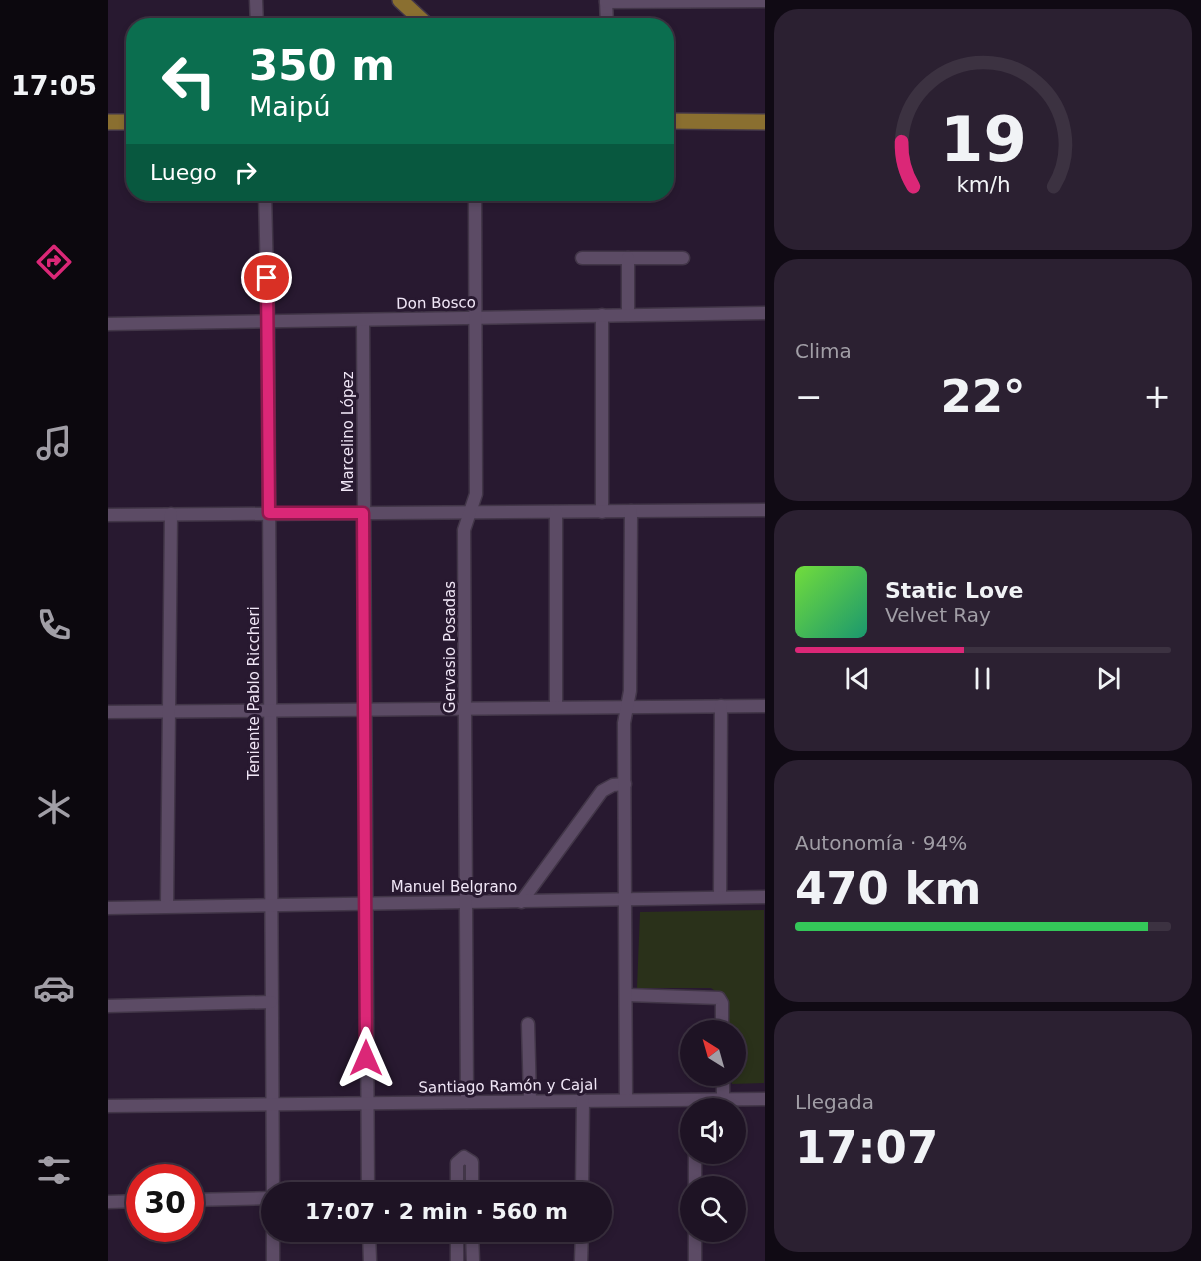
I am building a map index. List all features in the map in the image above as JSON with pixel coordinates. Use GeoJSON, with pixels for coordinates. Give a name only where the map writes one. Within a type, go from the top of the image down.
{"type":"FeatureCollection","features":[{"type":"Feature","properties":{"kind":"main road"},"geometry":{"type":"LineString","coordinates":[[400,0],[419,18]]}},
{"type":"Feature","properties":{"kind":"main road"},"geometry":{"type":"LineString","coordinates":[[674,121],[765,122]]}},
{"type":"Feature","properties":{"kind":"main road"},"geometry":{"type":"LineString","coordinates":[[108,122],[126,122]]}},
{"type":"Feature","properties":{"kind":"street"},"geometry":{"type":"LineString","coordinates":[[256,0],[256,18]]}},
{"type":"Feature","properties":{"kind":"street"},"geometry":{"type":"LineString","coordinates":[[607,18],[606,1],[765,1]]}},
{"type":"Feature","properties":{"kind":"street","name":"Teniente Pablo Riccheri"},"geometry":{"type":"LineString","coordinates":[[265,201],[268,320],[273,1182]]}},
{"type":"Feature","properties":{"kind":"street","name":"Gervasio Posadas"},"geometry":{"type":"LineString","coordinates":[[467,1102],[464,530],[476,494],[475,201]]}},
{"type":"Feature","properties":{"kind":"street"},"geometry":{"type":"LineString","coordinates":[[582,258],[683,258]]}},
{"type":"Feature","properties":{"kind":"street"},"geometry":{"type":"LineString","coordinates":[[628,258],[628,315]]}},
{"type":"Feature","properties":{"kind":"street","name":"Don Bosco"},"geometry":{"type":"LineString","coordinates":[[108,324],[765,313]]}},
{"type":"Feature","properties":{"kind":"street"},"geometry":{"type":"LineString","coordinates":[[602,315],[602,512]]}},
{"type":"Feature","properties":{"kind":"street","name":"Marcelino López"},"geometry":{"type":"LineString","coordinates":[[363,320],[368,1182]]}},
{"type":"Feature","properties":{"kind":"street"},"geometry":{"type":"LineString","coordinates":[[108,515],[765,510]]}},
{"type":"Feature","properties":{"kind":"street"},"geometry":{"type":"LineString","coordinates":[[626,1100],[624,723],[630,691],[631,511]]}},
{"type":"Feature","properties":{"kind":"street"},"geometry":{"type":"LineString","coordinates":[[556,512],[556,707]]}},
{"type":"Feature","properties":{"kind":"street"},"geometry":{"type":"LineString","coordinates":[[167,905],[171,514]]}},
{"type":"Feature","properties":{"kind":"street"},"geometry":{"type":"LineString","coordinates":[[720,897],[721,706]]}},
{"type":"Feature","properties":{"kind":"street"},"geometry":{"type":"LineString","coordinates":[[108,712],[765,706]]}},
{"type":"Feature","properties":{"kind":"street"},"geometry":{"type":"LineString","coordinates":[[521,902],[602,791],[613,785],[625,784]]}},
{"type":"Feature","properties":{"kind":"street","name":"Manuel Belgrano"},"geometry":{"type":"LineString","coordinates":[[108,908],[167,905],[765,897]]}},
{"type":"Feature","properties":{"kind":"street"},"geometry":{"type":"LineString","coordinates":[[627,995],[719,998],[722,1003],[722,1020]]}},
{"type":"Feature","properties":{"kind":"street"},"geometry":{"type":"LineString","coordinates":[[108,1006],[271,1002]]}},
{"type":"Feature","properties":{"kind":"street"},"geometry":{"type":"LineString","coordinates":[[528,1024],[530,1101]]}},
{"type":"Feature","properties":{"kind":"street","name":"Santiago Ramón y Cajal"},"geometry":{"type":"LineString","coordinates":[[746,1099],[765,1099]]}},
{"type":"Feature","properties":{"kind":"street"},"geometry":{"type":"LineString","coordinates":[[582,1182],[583,1100]]}},
{"type":"Feature","properties":{"kind":"street","name":"Santiago Ramón y Cajal"},"geometry":{"type":"LineString","coordinates":[[108,1106],[583,1100],[680,1103]]}},
{"type":"Feature","properties":{"kind":"street"},"geometry":{"type":"LineString","coordinates":[[457,1182],[457,1163],[465,1157],[472,1162],[472,1182]]}},
{"type":"Feature","properties":{"kind":"street"},"geometry":{"type":"LineString","coordinates":[[204,1200],[261,1198]]}},
{"type":"Feature","properties":{"kind":"street"},"geometry":{"type":"LineString","coordinates":[[108,1202],[126,1201]]}},
{"type":"Feature","properties":{"kind":"street"},"geometry":{"type":"LineString","coordinates":[[273,1242],[273,1261]]}},
{"type":"Feature","properties":{"kind":"street"},"geometry":{"type":"LineString","coordinates":[[369,1242],[370,1261]]}},
{"type":"Feature","properties":{"kind":"street"},"geometry":{"type":"LineString","coordinates":[[457,1242],[457,1261]]}},
{"type":"Feature","properties":{"kind":"street"},"geometry":{"type":"LineString","coordinates":[[472,1242],[473,1261]]}},
{"type":"Feature","properties":{"kind":"street"},"geometry":{"type":"LineString","coordinates":[[581,1261],[582,1242]]}},
{"type":"Feature","properties":{"kind":"street"},"geometry":{"type":"LineString","coordinates":[[695,1242],[695,1261]]}},
{"type":"Feature","properties":{"kind":"green space"},"geometry":{"type":"Polygon","coordinates":[[[764,910],[764,1083],[746,1084],[746,1020],[728,1020],[727,999],[711,988],[637,988],[640,912],[764,910]]]}},
{"type":"Feature","properties":{"kind":"route"},"geometry":{"type":"LineString","coordinates":[[267,278],[269,513],[363,513],[366,1058]]}}]}
